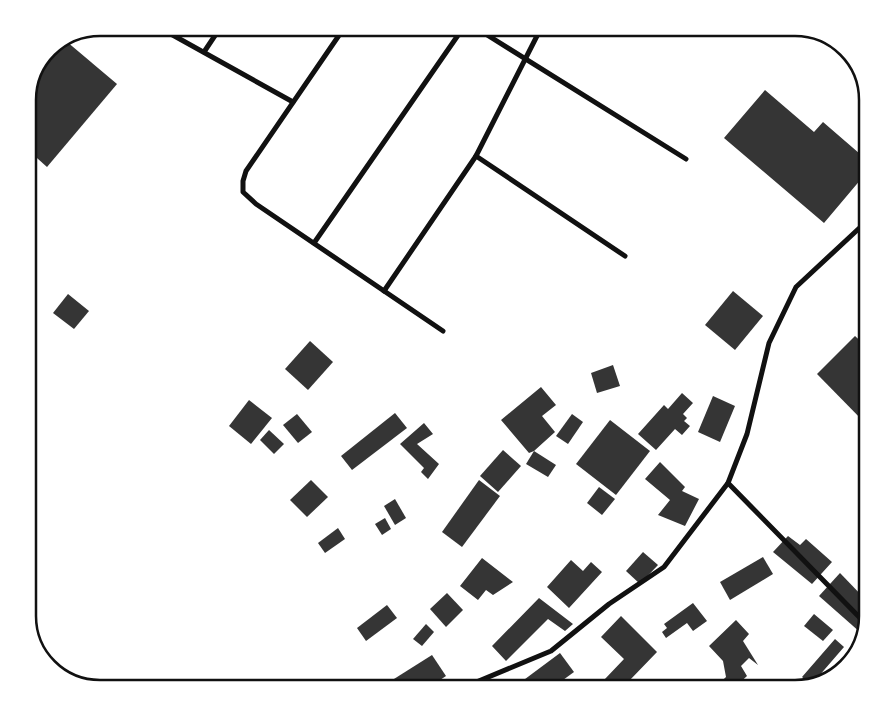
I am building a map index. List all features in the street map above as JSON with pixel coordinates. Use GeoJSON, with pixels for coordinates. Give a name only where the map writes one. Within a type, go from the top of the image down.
{"type":"FeatureCollection","features":[{"type":"Feature","properties":{"kind":"street"},"geometry":{"type":"LineString","coordinates":[[175,36],[294,102]]}},
{"type":"Feature","properties":{"kind":"street"},"geometry":{"type":"LineString","coordinates":[[204,52],[215,36]]}},
{"type":"Feature","properties":{"kind":"street"},"geometry":{"type":"LineString","coordinates":[[339,36],[246,171],[243,181],[243,192],[256,204],[443,331]]}},
{"type":"Feature","properties":{"kind":"street"},"geometry":{"type":"LineString","coordinates":[[314,243],[457,36]]}},
{"type":"Feature","properties":{"kind":"street"},"geometry":{"type":"LineString","coordinates":[[490,36],[686,160]]}},
{"type":"Feature","properties":{"kind":"street"},"geometry":{"type":"LineString","coordinates":[[384,291],[476,156],[537,36]]}},
{"type":"Feature","properties":{"kind":"street"},"geometry":{"type":"LineString","coordinates":[[476,156],[625,256]]}},
{"type":"Feature","properties":{"kind":"street"},"geometry":{"type":"LineString","coordinates":[[481,680],[551,651],[609,604],[664,567],[728,483],[747,434],[769,343],[796,286],[859,229]]}},
{"type":"Feature","properties":{"kind":"street"},"geometry":{"type":"LineString","coordinates":[[728,483],[859,618]]}},
{"type":"Feature","properties":{"kind":"building"},"geometry":{"type":"Polygon","coordinates":[[[70,44],[117,84],[47,167],[36,157],[36,96],[38,84],[47,65],[55,55],[70,44]]]}},
{"type":"Feature","properties":{"kind":"building"},"geometry":{"type":"Polygon","coordinates":[[[765,90],[814,132],[823,122],[859,153],[859,181],[824,223],[724,138],[765,90]]]}},
{"type":"Feature","properties":{"kind":"building"},"geometry":{"type":"Polygon","coordinates":[[[733,291],[763,316],[735,350],[705,325],[733,291]]]}},
{"type":"Feature","properties":{"kind":"building"},"geometry":{"type":"Polygon","coordinates":[[[68,294],[89,311],[74,329],[53,313],[68,294]]]}},
{"type":"Feature","properties":{"kind":"building"},"geometry":{"type":"Polygon","coordinates":[[[855,336],[859,340],[859,417],[817,374],[855,336]]]}},
{"type":"Feature","properties":{"kind":"building"},"geometry":{"type":"Polygon","coordinates":[[[310,341],[333,362],[308,390],[285,369],[310,341]]]}},
{"type":"Feature","properties":{"kind":"building"},"geometry":{"type":"Polygon","coordinates":[[[613,365],[620,386],[597,393],[591,373],[613,365]]]}},
{"type":"Feature","properties":{"kind":"building"},"geometry":{"type":"Polygon","coordinates":[[[541,387],[556,405],[542,416],[555,432],[534,451],[529,453],[501,420],[541,387]]]}},
{"type":"Feature","properties":{"kind":"building"},"geometry":{"type":"Polygon","coordinates":[[[682,393],[693,403],[683,414],[687,418],[684,421],[690,426],[682,435],[675,429],[656,450],[638,434],[664,405],[668,409],[682,393]]]}},
{"type":"Feature","properties":{"kind":"building"},"geometry":{"type":"Polygon","coordinates":[[[713,396],[735,406],[720,442],[698,432],[713,396]]]}},
{"type":"Feature","properties":{"kind":"building"},"geometry":{"type":"Polygon","coordinates":[[[249,400],[272,418],[251,444],[229,426],[249,400]]]}},
{"type":"Feature","properties":{"kind":"building"},"geometry":{"type":"Polygon","coordinates":[[[395,413],[407,428],[352,470],[341,456],[395,413]]]}},
{"type":"Feature","properties":{"kind":"building"},"geometry":{"type":"Polygon","coordinates":[[[297,414],[312,432],[298,443],[283,425],[297,414]]]}},
{"type":"Feature","properties":{"kind":"building"},"geometry":{"type":"Polygon","coordinates":[[[572,414],[583,422],[568,444],[556,436],[572,414]]]}},
{"type":"Feature","properties":{"kind":"building"},"geometry":{"type":"Polygon","coordinates":[[[610,420],[650,451],[616,495],[576,464],[610,420]]]}},
{"type":"Feature","properties":{"kind":"building"},"geometry":{"type":"Polygon","coordinates":[[[424,423],[433,434],[417,444],[439,464],[428,479],[421,472],[424,468],[400,444],[424,423]]]}},
{"type":"Feature","properties":{"kind":"building"},"geometry":{"type":"Polygon","coordinates":[[[269,430],[284,444],[274,454],[260,440],[269,430]]]}},
{"type":"Feature","properties":{"kind":"building"},"geometry":{"type":"Polygon","coordinates":[[[503,450],[521,466],[498,492],[480,476],[503,450]]]}},
{"type":"Feature","properties":{"kind":"building"},"geometry":{"type":"Polygon","coordinates":[[[534,451],[556,465],[548,477],[526,464],[534,451]]]}},
{"type":"Feature","properties":{"kind":"building"},"geometry":{"type":"Polygon","coordinates":[[[660,462],[685,487],[682,491],[699,499],[685,526],[658,515],[670,500],[645,479],[660,462]]]}},
{"type":"Feature","properties":{"kind":"building"},"geometry":{"type":"Polygon","coordinates":[[[311,480],[328,497],[307,517],[290,500],[311,480]]]}},
{"type":"Feature","properties":{"kind":"building"},"geometry":{"type":"Polygon","coordinates":[[[479,480],[500,496],[462,547],[442,532],[479,480]]]}},
{"type":"Feature","properties":{"kind":"building"},"geometry":{"type":"Polygon","coordinates":[[[599,487],[615,499],[602,515],[587,503],[599,487]]]}},
{"type":"Feature","properties":{"kind":"building"},"geometry":{"type":"Polygon","coordinates":[[[395,499],[406,518],[395,525],[384,506],[395,499]]]}},
{"type":"Feature","properties":{"kind":"building"},"geometry":{"type":"Polygon","coordinates":[[[385,518],[391,529],[382,535],[375,524],[385,518]]]}},
{"type":"Feature","properties":{"kind":"building"},"geometry":{"type":"Polygon","coordinates":[[[338,528],[345,539],[325,553],[318,543],[338,528]]]}},
{"type":"Feature","properties":{"kind":"building"},"geometry":{"type":"Polygon","coordinates":[[[788,536],[800,545],[806,539],[832,562],[812,584],[773,552],[788,536]]]}},
{"type":"Feature","properties":{"kind":"building"},"geometry":{"type":"Polygon","coordinates":[[[643,552],[658,565],[640,584],[626,571],[643,552]]]}},
{"type":"Feature","properties":{"kind":"building"},"geometry":{"type":"Polygon","coordinates":[[[763,557],[773,574],[730,600],[720,582],[763,557]]]}},
{"type":"Feature","properties":{"kind":"building"},"geometry":{"type":"Polygon","coordinates":[[[482,558],[513,582],[493,595],[486,590],[478,600],[460,586],[482,558]]]}},
{"type":"Feature","properties":{"kind":"building"},"geometry":{"type":"Polygon","coordinates":[[[571,560],[583,571],[591,562],[602,572],[569,608],[547,587],[571,560]]]}},
{"type":"Feature","properties":{"kind":"building"},"geometry":{"type":"Polygon","coordinates":[[[840,573],[859,593],[857,630],[819,596],[840,573]]]}},
{"type":"Feature","properties":{"kind":"building"},"geometry":{"type":"Polygon","coordinates":[[[447,593],[463,610],[446,627],[430,609],[447,593]]]}},
{"type":"Feature","properties":{"kind":"building"},"geometry":{"type":"Polygon","coordinates":[[[539,598],[573,624],[565,631],[548,619],[506,661],[492,646],[539,598]]]}},
{"type":"Feature","properties":{"kind":"building"},"geometry":{"type":"Polygon","coordinates":[[[693,603],[707,621],[693,631],[687,623],[666,638],[662,632],[667,628],[664,624],[693,603]]]}},
{"type":"Feature","properties":{"kind":"building"},"geometry":{"type":"Polygon","coordinates":[[[387,605],[397,618],[366,641],[357,628],[387,605]]]}},
{"type":"Feature","properties":{"kind":"building"},"geometry":{"type":"Polygon","coordinates":[[[814,614],[833,630],[823,641],[804,626],[814,614]]]}},
{"type":"Feature","properties":{"kind":"building"},"geometry":{"type":"Polygon","coordinates":[[[621,616],[657,652],[630,680],[604,680],[624,659],[601,637],[621,616]]]}},
{"type":"Feature","properties":{"kind":"building"},"geometry":{"type":"Polygon","coordinates":[[[736,620],[749,634],[743,641],[758,665],[749,658],[741,666],[747,676],[743,680],[723,680],[726,677],[723,661],[709,646],[736,620]]]}},
{"type":"Feature","properties":{"kind":"building"},"geometry":{"type":"Polygon","coordinates":[[[426,624],[434,632],[422,646],[413,639],[426,624]]]}},
{"type":"Feature","properties":{"kind":"building"},"geometry":{"type":"Polygon","coordinates":[[[835,639],[844,647],[820,674],[807,679],[802,677],[835,639]]]}},
{"type":"Feature","properties":{"kind":"building"},"geometry":{"type":"Polygon","coordinates":[[[560,653],[574,672],[563,680],[524,680],[560,653]]]}},
{"type":"Feature","properties":{"kind":"building"},"geometry":{"type":"Polygon","coordinates":[[[432,655],[446,676],[440,680],[392,680],[432,655]]]}}]}
